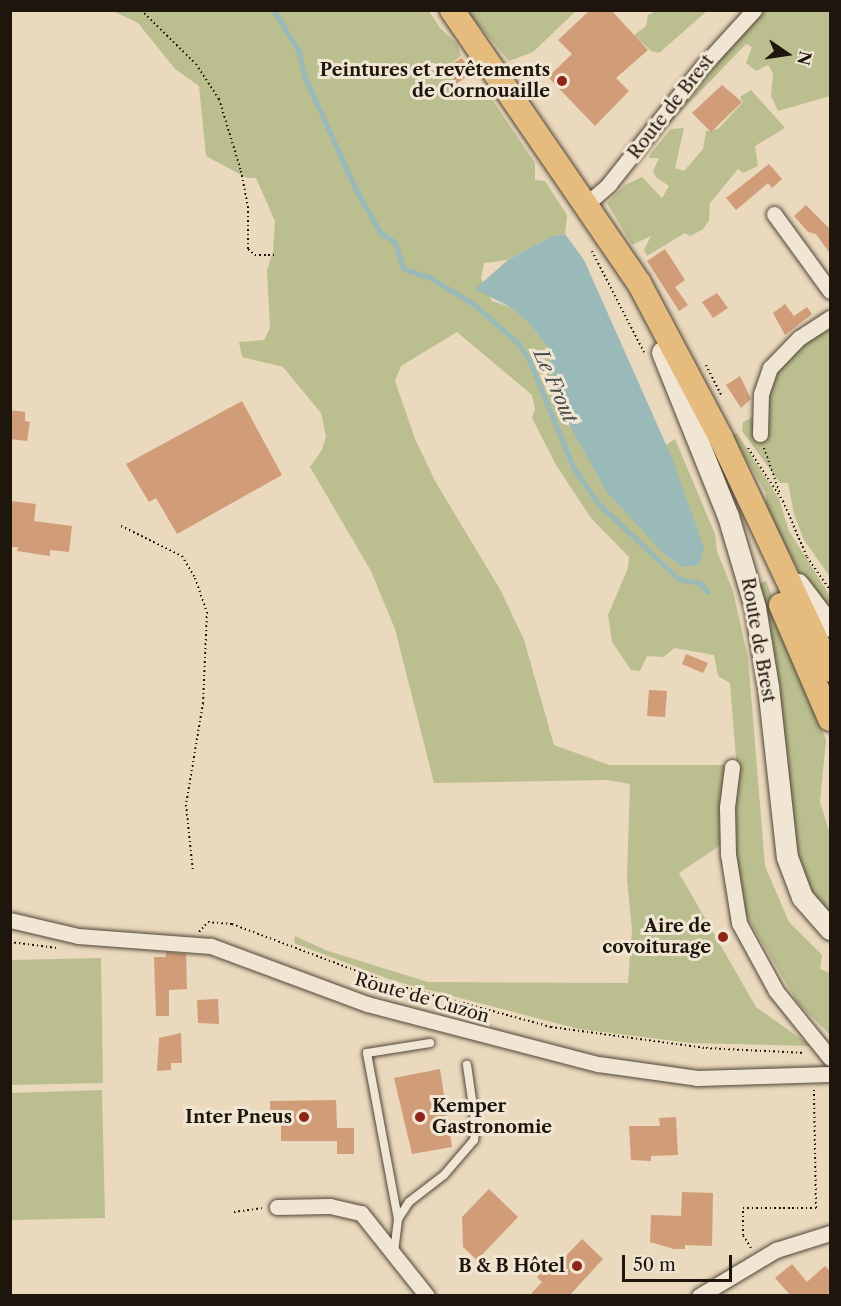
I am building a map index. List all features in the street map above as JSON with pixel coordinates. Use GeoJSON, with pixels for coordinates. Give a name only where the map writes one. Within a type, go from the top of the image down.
{"type":"FeatureCollection","features":[{"type":"Feature","properties":{"kind":"main road","name":"Route de Brest"},"geometry":{"type":"LineString","coordinates":[[452,10],[639,283],[682,360],[831,669]]}},
{"type":"Feature","properties":{"kind":"main road","name":"Route de Brest"},"geometry":{"type":"LineString","coordinates":[[585,206],[728,516],[755,607],[768,686],[787,857],[802,897],[831,929]]}},
{"type":"Feature","properties":{"kind":"main road","name":"Route de Brest"},"geometry":{"type":"LineString","coordinates":[[654,354],[771,582],[831,719]]}},
{"type":"Feature","properties":{"kind":"main road","name":"Route de Brest"},"geometry":{"type":"LineString","coordinates":[[768,537],[810,602],[831,626]]}},
{"type":"Feature","properties":{"kind":"street","name":"Route de Brest"},"geometry":{"type":"LineString","coordinates":[[585,206],[624,167],[721,44],[754,10]]}},
{"type":"Feature","properties":{"kind":"street"},"geometry":{"type":"LineString","coordinates":[[774,214],[831,291]]}},
{"type":"Feature","properties":{"kind":"street"},"geometry":{"type":"LineString","coordinates":[[760,434],[762,394],[770,368],[800,338],[831,318]]}},
{"type":"Feature","properties":{"kind":"street"},"geometry":{"type":"LineString","coordinates":[[732,767],[727,817],[737,915],[776,991],[828,1055]]}},
{"type":"Feature","properties":{"kind":"street","name":"Route de Cuzon"},"geometry":{"type":"LineString","coordinates":[[10,920],[78,936],[197,943],[245,956],[299,981],[367,1004],[568,1058],[697,1078],[831,1074]]}},
{"type":"Feature","properties":{"kind":"street"},"geometry":{"type":"LineString","coordinates":[[277,1207],[330,1206],[356,1210],[372,1222],[427,1296]]}},
{"type":"Feature","properties":{"kind":"street"},"geometry":{"type":"LineString","coordinates":[[699,1296],[758,1260],[792,1244],[831,1233]]}},
{"type":"Feature","properties":{"kind":"lane"},"geometry":{"type":"LineString","coordinates":[[394,1252],[399,1219],[367,1053],[430,1043]]}},
{"type":"Feature","properties":{"kind":"lane"},"geometry":{"type":"LineString","coordinates":[[399,1219],[409,1202],[439,1180],[474,1140],[476,1127],[467,1065]]}},
{"type":"Feature","properties":{"kind":"path"},"geometry":{"type":"LineString","coordinates":[[141,10],[196,64],[219,99],[241,171],[248,207],[248,249],[255,255],[276,255]]}},
{"type":"Feature","properties":{"kind":"path"},"geometry":{"type":"LineString","coordinates":[[590,246],[654,354]]}},
{"type":"Feature","properties":{"kind":"path"},"geometry":{"type":"LineString","coordinates":[[704,363],[723,397]]}},
{"type":"Feature","properties":{"kind":"path"},"geometry":{"type":"LineString","coordinates":[[760,434],[783,501],[807,557],[831,590]]}},
{"type":"Feature","properties":{"kind":"path"},"geometry":{"type":"LineString","coordinates":[[746,443],[783,501]]}},
{"type":"Feature","properties":{"kind":"path"},"geometry":{"type":"LineString","coordinates":[[121,526],[177,552],[195,578],[205,605],[203,703],[186,805],[193,872]]}},
{"type":"Feature","properties":{"kind":"path"},"geometry":{"type":"LineString","coordinates":[[197,943],[202,926],[218,922],[261,933],[389,983],[550,1027],[706,1048],[828,1055]]}},
{"type":"Feature","properties":{"kind":"path"},"geometry":{"type":"LineString","coordinates":[[758,1260],[743,1234],[743,1209],[816,1208],[813,1093]]}},
{"type":"Feature","properties":{"kind":"path"},"geometry":{"type":"LineString","coordinates":[[234,1212],[277,1207]]}},
{"type":"Feature","properties":{"kind":"green space"},"geometry":{"type":"Polygon","coordinates":[[[657,10],[707,11],[659,53],[651,51],[634,35],[646,26],[648,15],[657,10]]]}},
{"type":"Feature","properties":{"kind":"green space"},"geometry":{"type":"Polygon","coordinates":[[[113,11],[429,11],[440,28],[457,44],[461,56],[445,68],[457,86],[483,86],[535,163],[535,180],[545,181],[567,215],[565,234],[552,236],[508,260],[484,263],[481,278],[492,301],[510,307],[528,322],[550,350],[555,399],[663,447],[675,439],[715,534],[717,551],[733,591],[748,658],[765,866],[789,922],[822,955],[820,969],[830,973],[830,1035],[797,1002],[739,903],[733,801],[737,771],[730,683],[718,676],[714,655],[674,648],[664,657],[647,656],[640,671],[631,670],[612,642],[608,615],[628,568],[629,557],[591,518],[556,465],[532,418],[535,409],[532,395],[457,332],[401,366],[395,381],[415,439],[435,481],[501,591],[524,640],[554,745],[609,765],[728,765],[725,842],[679,873],[756,1007],[811,1046],[691,1043],[579,1029],[394,981],[294,943],[295,936],[328,951],[428,982],[628,983],[632,930],[627,879],[630,784],[607,780],[434,783],[395,629],[371,571],[310,467],[322,450],[326,436],[321,413],[283,367],[242,357],[239,342],[264,340],[270,328],[267,270],[273,252],[275,221],[256,178],[247,178],[206,156],[199,86],[175,69],[138,23],[113,11]]]}},
{"type":"Feature","properties":{"kind":"green space"},"geometry":{"type":"Polygon","coordinates":[[[467,11],[576,11],[533,52],[509,61],[467,11]]]}},
{"type":"Feature","properties":{"kind":"green space"},"geometry":{"type":"Polygon","coordinates":[[[758,11],[830,11],[830,96],[778,111],[771,96],[773,73],[768,65],[756,71],[746,63],[752,47],[746,44],[669,124],[665,116],[758,11]]]}},
{"type":"Feature","properties":{"kind":"green space"},"geometry":{"type":"Polygon","coordinates":[[[751,90],[785,128],[755,146],[758,166],[743,173],[738,169],[710,203],[709,221],[702,230],[690,236],[685,233],[647,256],[644,250],[651,236],[632,245],[607,203],[625,185],[642,177],[662,198],[669,186],[656,177],[653,171],[659,158],[649,158],[651,153],[671,129],[684,128],[675,168],[684,171],[703,149],[706,131],[718,129],[743,102],[740,97],[751,90]]]}},
{"type":"Feature","properties":{"kind":"green space"},"geometry":{"type":"Polygon","coordinates":[[[820,328],[830,331],[830,577],[804,540],[794,514],[788,483],[780,483],[742,431],[743,422],[753,417],[773,369],[820,328]]]}},
{"type":"Feature","properties":{"kind":"green space"},"geometry":{"type":"Polygon","coordinates":[[[737,433],[779,499],[789,531],[830,596],[830,620],[806,585],[766,508],[766,493],[732,435],[737,433]]]}},
{"type":"Feature","properties":{"kind":"green space"},"geometry":{"type":"Polygon","coordinates":[[[766,581],[826,740],[820,802],[830,834],[830,920],[815,903],[795,861],[755,585],[766,581]]]}},
{"type":"Feature","properties":{"kind":"green space"},"geometry":{"type":"Polygon","coordinates":[[[101,958],[103,1083],[11,1085],[11,960],[101,958]]]}},
{"type":"Feature","properties":{"kind":"green space"},"geometry":{"type":"Polygon","coordinates":[[[102,1090],[105,1218],[11,1220],[11,1093],[102,1090]]]}},
{"type":"Feature","properties":{"kind":"water"},"geometry":{"type":"Polygon","coordinates":[[[565,234],[584,260],[672,458],[704,548],[699,565],[682,567],[663,553],[607,492],[555,399],[550,350],[528,322],[510,307],[475,289],[508,260],[552,236],[565,234]]]}},
{"type":"Feature","properties":{"kind":"building"},"geometry":{"type":"Polygon","coordinates":[[[590,10],[611,10],[648,50],[616,78],[629,91],[595,126],[548,77],[572,54],[558,40],[590,10]]]}},
{"type":"Feature","properties":{"kind":"building"},"geometry":{"type":"Polygon","coordinates":[[[462,58],[472,73],[456,84],[446,67],[462,58]]]}},
{"type":"Feature","properties":{"kind":"building"},"geometry":{"type":"Polygon","coordinates":[[[722,85],[742,102],[711,132],[692,113],[722,85]]]}},
{"type":"Feature","properties":{"kind":"building"},"geometry":{"type":"Polygon","coordinates":[[[769,164],[782,179],[772,188],[768,183],[736,210],[726,198],[769,164]]]}},
{"type":"Feature","properties":{"kind":"building"},"geometry":{"type":"Polygon","coordinates":[[[806,205],[831,230],[831,255],[816,234],[808,232],[794,216],[806,205]]]}},
{"type":"Feature","properties":{"kind":"building"},"geometry":{"type":"Polygon","coordinates":[[[665,249],[685,280],[675,287],[688,305],[679,311],[647,261],[665,249]]]}},
{"type":"Feature","properties":{"kind":"building"},"geometry":{"type":"Polygon","coordinates":[[[717,293],[728,308],[713,318],[702,302],[717,293]]]}},
{"type":"Feature","properties":{"kind":"building"},"geometry":{"type":"Polygon","coordinates":[[[785,304],[794,316],[807,307],[812,314],[785,335],[773,313],[785,304]]]}},
{"type":"Feature","properties":{"kind":"building"},"geometry":{"type":"Polygon","coordinates":[[[740,376],[751,399],[741,408],[726,385],[740,376]]]}},
{"type":"Feature","properties":{"kind":"building"},"geometry":{"type":"Polygon","coordinates":[[[242,401],[282,475],[177,534],[156,498],[149,502],[126,464],[242,401]]]}},
{"type":"Feature","properties":{"kind":"building"},"geometry":{"type":"Polygon","coordinates":[[[10,410],[25,412],[25,421],[30,422],[27,441],[10,439],[10,410]]]}},
{"type":"Feature","properties":{"kind":"building"},"geometry":{"type":"Polygon","coordinates":[[[10,501],[36,504],[34,521],[72,526],[69,552],[50,550],[50,556],[17,551],[18,547],[10,547],[10,501]]]}},
{"type":"Feature","properties":{"kind":"building"},"geometry":{"type":"Polygon","coordinates":[[[686,654],[708,663],[703,673],[682,664],[686,654]]]}},
{"type":"Feature","properties":{"kind":"building"},"geometry":{"type":"Polygon","coordinates":[[[649,690],[667,691],[665,717],[647,716],[649,690]]]}},
{"type":"Feature","properties":{"kind":"building"},"geometry":{"type":"Polygon","coordinates":[[[166,952],[186,954],[187,989],[169,990],[169,1016],[156,1016],[154,957],[166,957],[166,952]]]}},
{"type":"Feature","properties":{"kind":"building"},"geometry":{"type":"Polygon","coordinates":[[[218,999],[219,1024],[198,1023],[197,1000],[218,999]]]}},
{"type":"Feature","properties":{"kind":"building"},"geometry":{"type":"Polygon","coordinates":[[[181,1033],[182,1063],[171,1063],[171,1070],[157,1071],[159,1038],[181,1033]]]}},
{"type":"Feature","properties":{"kind":"building"},"geometry":{"type":"Polygon","coordinates":[[[440,1069],[452,1147],[412,1154],[394,1078],[440,1069]]]}},
{"type":"Feature","properties":{"kind":"building"},"geometry":{"type":"Polygon","coordinates":[[[336,1100],[337,1128],[354,1128],[354,1154],[337,1154],[337,1141],[281,1141],[281,1122],[270,1122],[270,1101],[336,1100]]]}},
{"type":"Feature","properties":{"kind":"building"},"geometry":{"type":"Polygon","coordinates":[[[676,1117],[678,1155],[651,1156],[651,1161],[631,1160],[629,1126],[660,1126],[659,1118],[676,1117]]]}},
{"type":"Feature","properties":{"kind":"building"},"geometry":{"type":"Polygon","coordinates":[[[489,1189],[518,1217],[477,1260],[463,1247],[462,1217],[489,1189]]]}},
{"type":"Feature","properties":{"kind":"building"},"geometry":{"type":"Polygon","coordinates":[[[682,1192],[713,1193],[712,1246],[685,1245],[685,1249],[674,1249],[650,1242],[651,1215],[681,1216],[682,1192]]]}},
{"type":"Feature","properties":{"kind":"building","name":"B & B Hôtel"},"geometry":{"type":"Polygon","coordinates":[[[582,1239],[603,1259],[569,1296],[529,1296],[542,1282],[537,1277],[545,1269],[550,1273],[582,1239]]]}},
{"type":"Feature","properties":{"kind":"building"},"geometry":{"type":"Polygon","coordinates":[[[792,1264],[807,1282],[825,1266],[831,1272],[831,1291],[825,1296],[791,1296],[775,1278],[792,1264]]]}},
{"type":"Feature","properties":{"kind":"waterway","name":"Le Frout"},"geometry":{"type":"LineString","coordinates":[[274,10],[299,51],[305,77],[357,191],[381,233],[395,242],[404,269],[431,278],[474,304],[518,343],[529,359],[574,468],[598,503],[679,579],[700,583],[707,591]]}},
{"type":"Feature","properties":{"kind":"place","name":"Peintures et revêtements de Cornouaille"},"geometry":{"type":"Point","coordinates":[562,81]}},
{"type":"Feature","properties":{"kind":"place","name":"Aire de covoiturage"},"geometry":{"type":"Point","coordinates":[723,937]}},
{"type":"Feature","properties":{"kind":"place","name":"Inter Pneus"},"geometry":{"type":"Point","coordinates":[304,1117]}},
{"type":"Feature","properties":{"kind":"place","name":"Kemper Gastronomie"},"geometry":{"type":"Point","coordinates":[420,1117]}},
{"type":"Feature","properties":{"kind":"place","name":"B & B Hôtel"},"geometry":{"type":"Point","coordinates":[577,1266]}}]}
